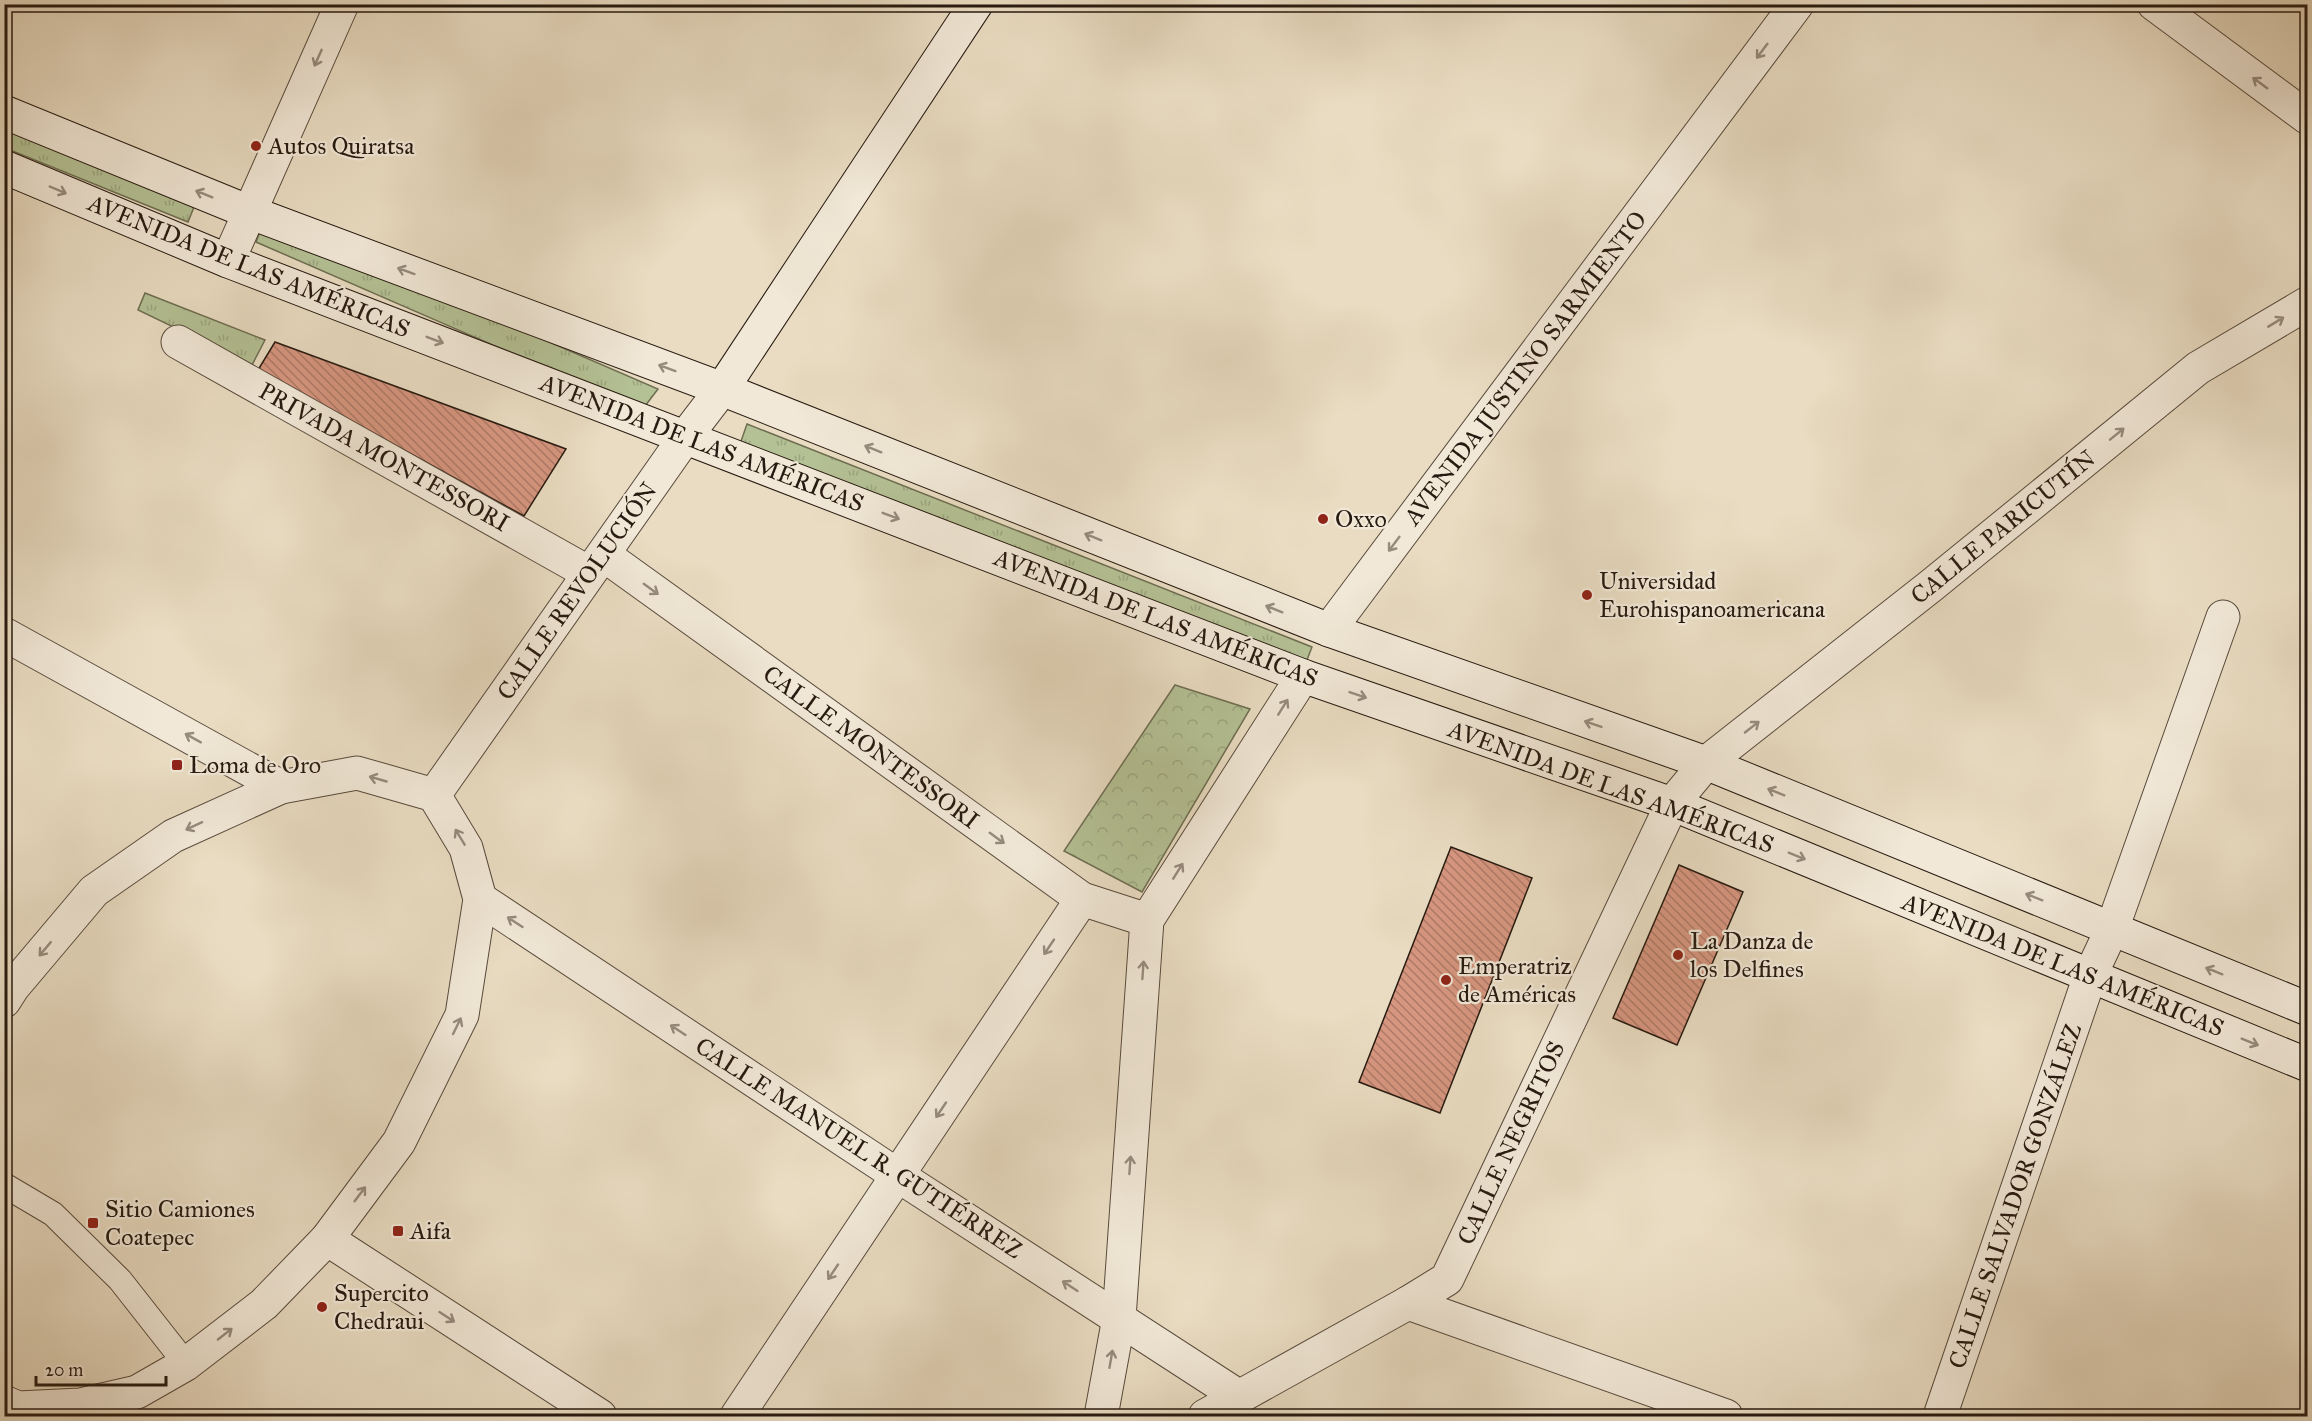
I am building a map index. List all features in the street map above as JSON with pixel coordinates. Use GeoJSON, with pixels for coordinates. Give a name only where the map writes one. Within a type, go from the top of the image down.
{"type":"FeatureCollection","features":[{"type":"Feature","properties":{"kind":"street"},"geometry":{"type":"LineString","coordinates":[[228,261],[342,4]]}},
{"type":"Feature","properties":{"kind":"street","name":"CALLE REVOLUCIÓN"},"geometry":{"type":"LineString","coordinates":[[434,795],[686,436],[722,389],[976,4]]}},
{"type":"Feature","properties":{"kind":"street","name":"AVENIDA JUSTINO SARMIENTO"},"geometry":{"type":"LineString","coordinates":[[1147,920],[1303,676],[1329,630],[1797,4]]}},
{"type":"Feature","properties":{"kind":"street"},"geometry":{"type":"LineString","coordinates":[[2154,4],[2307,118]]}},
{"type":"Feature","properties":{"kind":"street","name":"AVENIDA DE LAS AMÉRICAS"},"geometry":{"type":"LineString","coordinates":[[4,112],[249,212],[722,389],[1329,630],[1706,763],[2307,1009]]}},
{"type":"Feature","properties":{"kind":"street","name":"AVENIDA DE LAS AMÉRICAS"},"geometry":{"type":"LineString","coordinates":[[4,167],[228,261],[1303,676],[1672,804],[2307,1065]]}},
{"type":"Feature","properties":{"kind":"street","name":"CALLE PARICUTÍN"},"geometry":{"type":"LineString","coordinates":[[1706,763],[1932,585],[2198,368],[2307,303]]}},
{"type":"Feature","properties":{"kind":"street","name":"PRIVADA MONTESSORI"},"geometry":{"type":"LineString","coordinates":[[178,342],[597,564]]}},
{"type":"Feature","properties":{"kind":"street","name":"CALLE MONTESSORI"},"geometry":{"type":"LineString","coordinates":[[597,564],[1082,899],[1147,920]]}},
{"type":"Feature","properties":{"kind":"street","name":"CALLE SALVADOR GONZÁLEZ"},"geometry":{"type":"LineString","coordinates":[[1940,1416],[2090,976],[2112,929],[2223,617]]}},
{"type":"Feature","properties":{"kind":"street"},"geometry":{"type":"LineString","coordinates":[[4,634],[280,787]]}},
{"type":"Feature","properties":{"kind":"street","name":"CALLE NEGRITOS"},"geometry":{"type":"LineString","coordinates":[[1205,1416],[1447,1279],[1672,804],[1706,763]]}},
{"type":"Feature","properties":{"kind":"street"},"geometry":{"type":"LineString","coordinates":[[7,990],[94,891],[173,836],[280,787],[357,773],[434,795],[466,848],[480,899],[462,1015],[399,1142],[327,1239],[264,1304],[186,1364],[137,1392],[88,1411],[10,1409]]}},
{"type":"Feature","properties":{"kind":"street","name":"CALLE MANUEL R. GUTIÉRREZ"},"geometry":{"type":"LineString","coordinates":[[480,899],[897,1175],[1238,1396]]}},
{"type":"Feature","properties":{"kind":"street"},"geometry":{"type":"LineString","coordinates":[[737,1416],[1082,899]]}},
{"type":"Feature","properties":{"kind":"street"},"geometry":{"type":"LineString","coordinates":[[1101,1416],[1119,1318],[1147,920]]}},
{"type":"Feature","properties":{"kind":"street"},"geometry":{"type":"LineString","coordinates":[[327,1239],[600,1416]]}},
{"type":"Feature","properties":{"kind":"street"},"geometry":{"type":"LineString","coordinates":[[1408,1303],[1726,1416]]}},
{"type":"Feature","properties":{"kind":"lane"},"geometry":{"type":"LineString","coordinates":[[4,1185],[53,1215],[120,1280],[186,1364]]}},
{"type":"Feature","properties":{"kind":"green space"},"geometry":{"type":"Polygon","coordinates":[[[4,124],[196,202],[188,222],[5,148],[4,124]]]}},
{"type":"Feature","properties":{"kind":"green space"},"geometry":{"type":"Polygon","coordinates":[[[265,219],[658,389],[642,410],[256,242],[265,219]]]}},
{"type":"Feature","properties":{"kind":"green space"},"geometry":{"type":"Polygon","coordinates":[[[145,293],[265,340],[252,365],[138,310],[145,293]]]}},
{"type":"Feature","properties":{"kind":"green space"},"geometry":{"type":"Polygon","coordinates":[[[747,424],[1312,647],[1303,670],[739,447],[747,424]]]}},
{"type":"Feature","properties":{"kind":"green space"},"geometry":{"type":"Polygon","coordinates":[[[1175,685],[1250,709],[1142,892],[1064,851],[1175,685]]]}},
{"type":"Feature","properties":{"kind":"building"},"geometry":{"type":"Polygon","coordinates":[[[275,342],[566,449],[524,516],[258,370],[275,342]]]}},
{"type":"Feature","properties":{"kind":"building","name":"Emperatriz de Américas"},"geometry":{"type":"Polygon","coordinates":[[[1451,847],[1532,878],[1440,1113],[1359,1082],[1451,847]]]}},
{"type":"Feature","properties":{"kind":"building","name":"La Danza de los Delfines"},"geometry":{"type":"Polygon","coordinates":[[[1679,865],[1743,892],[1677,1045],[1613,1018],[1679,865]]]}},
{"type":"Feature","properties":{"kind":"place","name":"Autos Quiratsa"},"geometry":{"type":"Point","coordinates":[256,146]}},
{"type":"Feature","properties":{"kind":"place","name":"Oxxo"},"geometry":{"type":"Point","coordinates":[1323,519]}},
{"type":"Feature","properties":{"kind":"place","name":"Universidad Eurohispanoamericana"},"geometry":{"type":"Point","coordinates":[1587,595]}},
{"type":"Feature","properties":{"kind":"place","name":"Loma de Oro"},"geometry":{"type":"Point","coordinates":[177,765]}},
{"type":"Feature","properties":{"kind":"place","name":"La Danza de los Delfines"},"geometry":{"type":"Point","coordinates":[1678,955]}},
{"type":"Feature","properties":{"kind":"place","name":"Emperatriz de Américas"},"geometry":{"type":"Point","coordinates":[1446,980]}},
{"type":"Feature","properties":{"kind":"place","name":"Sitio Camiones Coatepec"},"geometry":{"type":"Point","coordinates":[93,1223]}},
{"type":"Feature","properties":{"kind":"place","name":"Aifa"},"geometry":{"type":"Point","coordinates":[398,1231]}},
{"type":"Feature","properties":{"kind":"place","name":"Supercito Chedraui"},"geometry":{"type":"Point","coordinates":[322,1307]}}]}
